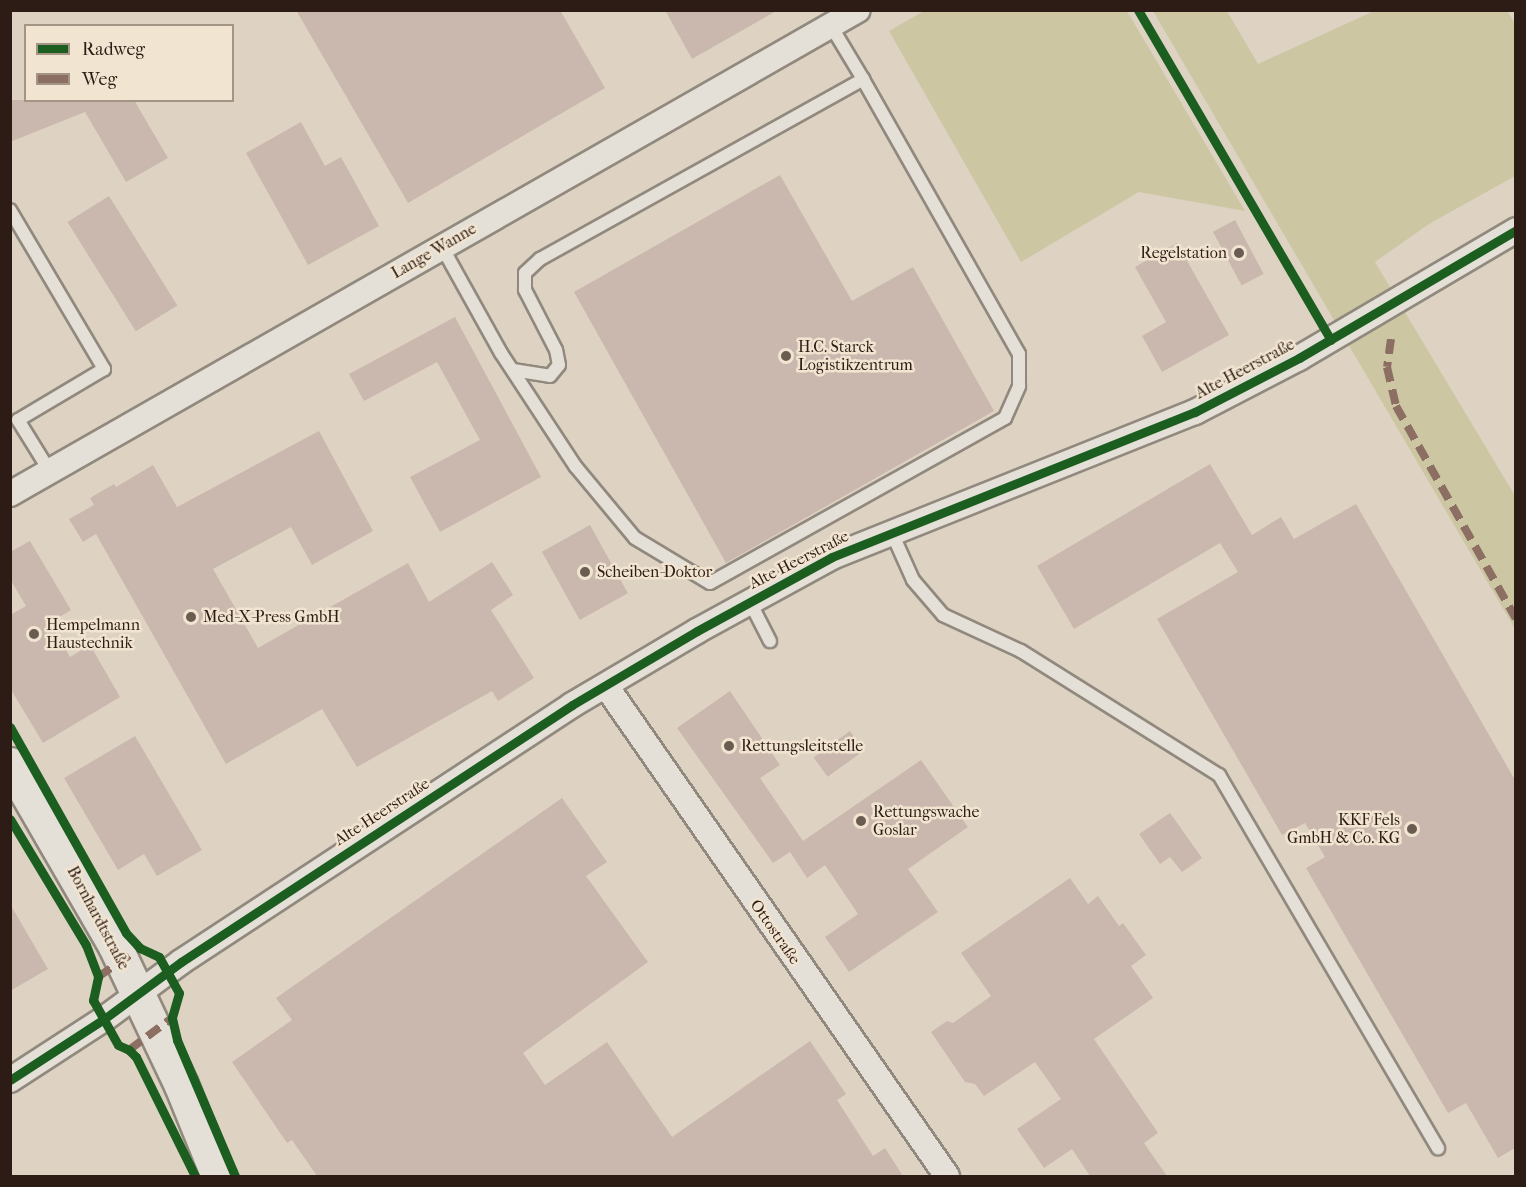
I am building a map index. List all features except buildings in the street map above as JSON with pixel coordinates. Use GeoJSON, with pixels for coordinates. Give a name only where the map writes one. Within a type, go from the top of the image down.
{"type":"FeatureCollection","features":[{"type":"Feature","properties":{"kind":"street","name":"Lange Wanne"},"geometry":{"type":"LineString","coordinates":[[10,494],[858,10]]}},
{"type":"Feature","properties":{"kind":"street","name":"Alte Heerstraße"},"geometry":{"type":"LineString","coordinates":[[10,1080],[563,711],[750,602],[832,557],[1195,412],[1280,369],[1515,230]]}},
{"type":"Feature","properties":{"kind":"street","name":"Ottostraße"},"geometry":{"type":"LineString","coordinates":[[606,686],[780,940],[947,1176]]}},
{"type":"Feature","properties":{"kind":"street","name":"Bornhardtstraße"},"geometry":{"type":"LineString","coordinates":[[10,764],[115,946],[181,1085],[218,1176]]}},
{"type":"Feature","properties":{"kind":"lane"},"geometry":{"type":"LineString","coordinates":[[442,247],[513,370],[576,467],[634,538],[710,583],[1005,418],[1019,387],[1019,354],[831,26]]}},
{"type":"Feature","properties":{"kind":"lane"},"geometry":{"type":"LineString","coordinates":[[513,370],[550,376],[558,365],[556,350],[525,291],[525,273],[540,259],[863,79]]}},
{"type":"Feature","properties":{"kind":"lane"},"geometry":{"type":"LineString","coordinates":[[10,210],[104,369],[18,420],[49,470]]}},
{"type":"Feature","properties":{"kind":"lane"},"geometry":{"type":"LineString","coordinates":[[892,533],[913,580],[943,615],[1021,651],[1219,775],[1438,1148]]}},
{"type":"Feature","properties":{"kind":"lane"},"geometry":{"type":"LineString","coordinates":[[750,602],[770,641]]}},
{"type":"Feature","properties":{"kind":"shaded area"},"geometry":{"type":"Polygon","coordinates":[[[924,11],[1127,11],[1245,211],[1139,192],[1021,262],[889,31],[924,11]]]}},
{"type":"Feature","properties":{"kind":"shaded area"},"geometry":{"type":"Polygon","coordinates":[[[1153,11],[1227,11],[1258,64],[1374,11],[1507,11],[1516,25],[1515,176],[1429,224],[1375,262],[1515,496],[1515,629],[1153,11]]]}},
{"type":"Feature","properties":{"kind":"marked path"},"geometry":{"type":"LineString","coordinates":[[1391,339],[1387,367],[1396,406],[1516,619]]}},
{"type":"Feature","properties":{"kind":"marked path"},"geometry":{"type":"LineString","coordinates":[[98,977],[140,948]]}},
{"type":"Feature","properties":{"kind":"marked path"},"geometry":{"type":"LineString","coordinates":[[129,1050],[172,1018]]}},
{"type":"Feature","properties":{"kind":"cycle path"},"geometry":{"type":"LineString","coordinates":[[1138,10],[1331,340]]}},
{"type":"Feature","properties":{"kind":"cycle path"},"geometry":{"type":"LineString","coordinates":[[10,1080],[104,1019],[181,962],[572,705],[697,631],[832,557],[1195,412],[1299,358],[1516,230]]}},
{"type":"Feature","properties":{"kind":"cycle path"},"geometry":{"type":"LineString","coordinates":[[10,727],[126,933],[140,948],[159,957],[179,993],[172,1018],[177,1040],[235,1176]]}},
{"type":"Feature","properties":{"kind":"cycle path"},"geometry":{"type":"LineString","coordinates":[[10,819],[86,945],[98,977],[93,1000],[118,1045],[129,1050],[136,1057],[195,1176]]}},
{"type":"Feature","properties":{"kind":"place","name":"Regelstation"},"geometry":{"type":"Point","coordinates":[1239,253]}},
{"type":"Feature","properties":{"kind":"place","name":"H.C. Starck Logistikzentrum"},"geometry":{"type":"Point","coordinates":[786,356]}},
{"type":"Feature","properties":{"kind":"place","name":"Scheiben-Doktor"},"geometry":{"type":"Point","coordinates":[585,572]}},
{"type":"Feature","properties":{"kind":"place","name":"Med-X-Press GmbH"},"geometry":{"type":"Point","coordinates":[191,617]}},
{"type":"Feature","properties":{"kind":"place","name":"Hempelmann Haustechnik"},"geometry":{"type":"Point","coordinates":[34,634]}},
{"type":"Feature","properties":{"kind":"place","name":"Rettungsleitstelle"},"geometry":{"type":"Point","coordinates":[729,746]}},
{"type":"Feature","properties":{"kind":"place","name":"Rettungswache Goslar"},"geometry":{"type":"Point","coordinates":[861,821]}},
{"type":"Feature","properties":{"kind":"place","name":"KKF Fels GmbH & Co. KG"},"geometry":{"type":"Point","coordinates":[1412,829]}}]}
